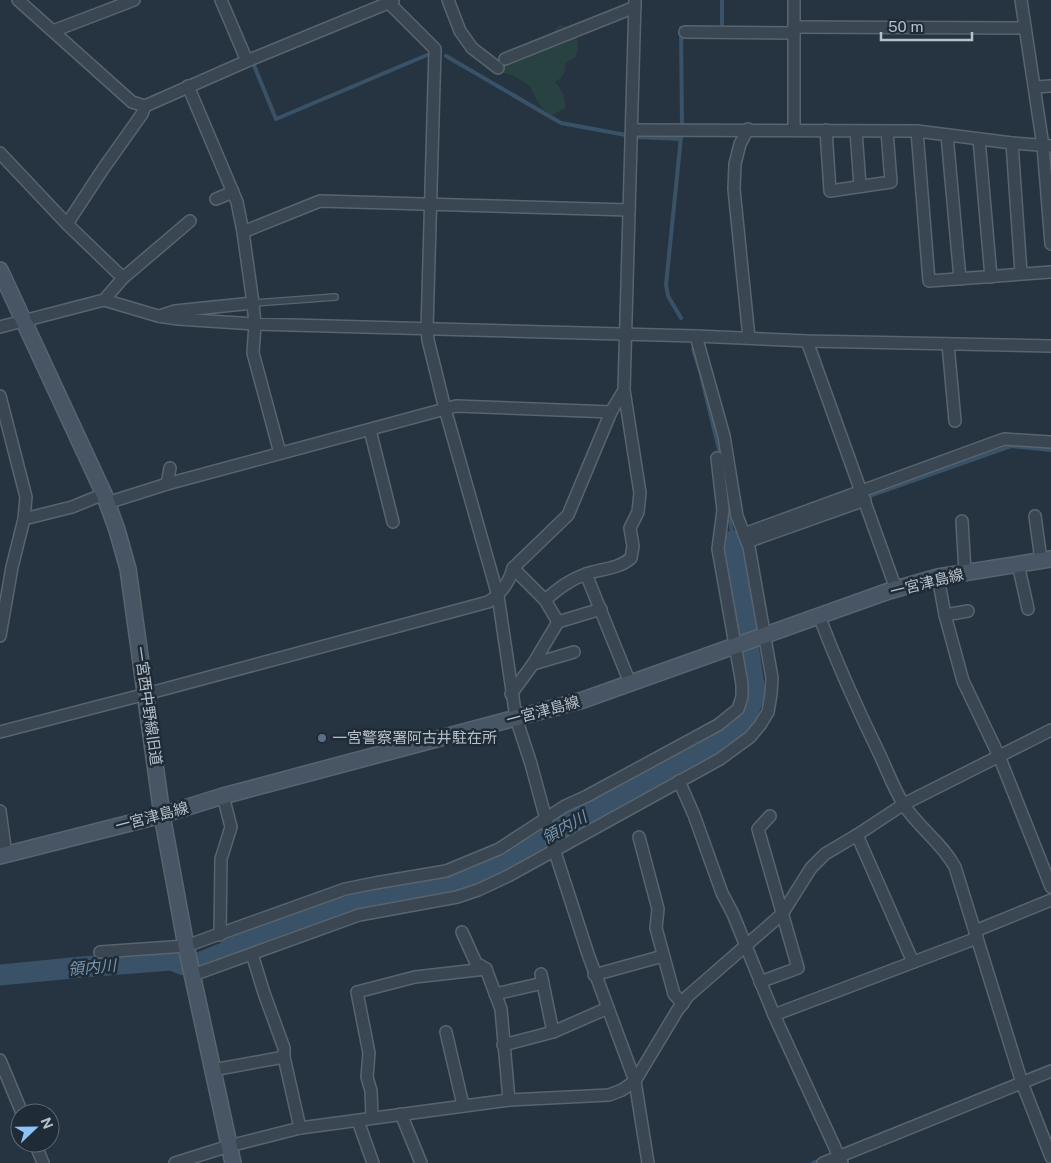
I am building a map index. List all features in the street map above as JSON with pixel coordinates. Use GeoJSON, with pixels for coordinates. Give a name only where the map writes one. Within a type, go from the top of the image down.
{"type":"FeatureCollection","features":[{"type":"Feature","properties":{"kind":"main road","name":"一宮西中野線旧道"},"geometry":{"type":"LineString","coordinates":[[0,270],[106,498],[128,569],[162,815],[186,946],[233,1163]]}},
{"type":"Feature","properties":{"kind":"main road","name":"一宮津島線"},"geometry":{"type":"LineString","coordinates":[[3,855],[162,815],[223,796],[583,700],[896,589],[938,577],[1046,560]]}},
{"type":"Feature","properties":{"kind":"street"},"geometry":{"type":"LineString","coordinates":[[18,0],[132,102],[145,106],[188,86],[392,1],[436,49],[427,329],[445,409],[498,596],[516,718],[531,764],[554,849],[594,975],[635,1081],[648,1163]]}},
{"type":"Feature","properties":{"kind":"street"},"geometry":{"type":"LineString","coordinates":[[53,31],[134,0]]}},
{"type":"Feature","properties":{"kind":"street"},"geometry":{"type":"LineString","coordinates":[[222,0],[247,61]]}},
{"type":"Feature","properties":{"kind":"street"},"geometry":{"type":"LineString","coordinates":[[448,0],[460,31],[472,48],[498,68]]}},
{"type":"Feature","properties":{"kind":"street"},"geometry":{"type":"LineString","coordinates":[[794,0],[794,130]]}},
{"type":"Feature","properties":{"kind":"street"},"geometry":{"type":"LineString","coordinates":[[1021,0],[1035,87],[1046,129],[1051,244]]}},
{"type":"Feature","properties":{"kind":"street"},"geometry":{"type":"LineString","coordinates":[[505,59],[635,4],[624,390],[640,493],[638,512],[630,528],[631,558],[625,563],[586,574],[567,582],[545,600]]}},
{"type":"Feature","properties":{"kind":"street"},"geometry":{"type":"LineString","coordinates":[[685,32],[1025,28]]}},
{"type":"Feature","properties":{"kind":"street"},"geometry":{"type":"LineString","coordinates":[[188,86],[233,192],[244,232],[255,324],[254,353],[280,453]]}},
{"type":"Feature","properties":{"kind":"street"},"geometry":{"type":"LineString","coordinates":[[1035,87],[1051,86]]}},
{"type":"Feature","properties":{"kind":"street"},"geometry":{"type":"LineString","coordinates":[[67,224],[142,114],[145,106]]}},
{"type":"Feature","properties":{"kind":"street"},"geometry":{"type":"LineString","coordinates":[[632,130],[917,131],[1047,146]]}},
{"type":"Feature","properties":{"kind":"street"},"geometry":{"type":"LineString","coordinates":[[748,130],[740,144],[735,164],[734,189],[749,338]]}},
{"type":"Feature","properties":{"kind":"street"},"geometry":{"type":"LineString","coordinates":[[826,130],[830,191],[891,182],[887,131]]}},
{"type":"Feature","properties":{"kind":"street"},"geometry":{"type":"LineString","coordinates":[[856,131],[860,186]]}},
{"type":"Feature","properties":{"kind":"street"},"geometry":{"type":"LineString","coordinates":[[917,131],[929,281],[1051,272]]}},
{"type":"Feature","properties":{"kind":"street"},"geometry":{"type":"LineString","coordinates":[[948,135],[960,279]]}},
{"type":"Feature","properties":{"kind":"street"},"geometry":{"type":"LineString","coordinates":[[979,139],[991,277]]}},
{"type":"Feature","properties":{"kind":"street"},"geometry":{"type":"LineString","coordinates":[[1012,143],[1021,273]]}},
{"type":"Feature","properties":{"kind":"street"},"geometry":{"type":"LineString","coordinates":[[0,153],[67,224],[124,278]]}},
{"type":"Feature","properties":{"kind":"street"},"geometry":{"type":"LineString","coordinates":[[216,199],[233,192]]}},
{"type":"Feature","properties":{"kind":"street"},"geometry":{"type":"LineString","coordinates":[[244,232],[320,201],[629,210]]}},
{"type":"Feature","properties":{"kind":"street"},"geometry":{"type":"LineString","coordinates":[[104,300],[124,278],[190,221]]}},
{"type":"Feature","properties":{"kind":"street"},"geometry":{"type":"LineString","coordinates":[[0,327],[104,300],[158,316],[255,324],[696,336],[807,341],[1051,346]]}},
{"type":"Feature","properties":{"kind":"street"},"geometry":{"type":"LineString","coordinates":[[158,316],[175,311],[253,302]]}},
{"type":"Feature","properties":{"kind":"street"},"geometry":{"type":"LineString","coordinates":[[194,976],[359,915],[457,897],[478,890],[508,876],[720,759],[737,748],[760,725],[768,712],[772,678],[746,538],[736,516],[724,436],[696,336]]}},
{"type":"Feature","properties":{"kind":"street"},"geometry":{"type":"LineString","coordinates":[[807,341],[896,589]]}},
{"type":"Feature","properties":{"kind":"street"},"geometry":{"type":"LineString","coordinates":[[948,344],[955,421]]}},
{"type":"Feature","properties":{"kind":"street"},"geometry":{"type":"LineString","coordinates":[[0,732],[488,602],[498,596],[510,580],[513,568],[568,515],[610,412],[624,390]]}},
{"type":"Feature","properties":{"kind":"street"},"geometry":{"type":"LineString","coordinates":[[0,396],[26,497],[24,519],[6,568],[0,636]]}},
{"type":"Feature","properties":{"kind":"street"},"geometry":{"type":"LineString","coordinates":[[24,519],[167,484],[456,406],[610,412]]}},
{"type":"Feature","properties":{"kind":"street"},"geometry":{"type":"LineString","coordinates":[[370,430],[393,522]]}},
{"type":"Feature","properties":{"kind":"street"},"geometry":{"type":"LineString","coordinates":[[746,538],[863,495],[1004,439],[1051,442]]}},
{"type":"Feature","properties":{"kind":"street"},"geometry":{"type":"LineString","coordinates":[[100,952],[186,946],[220,936],[345,889],[446,871],[499,850],[565,806],[588,796],[718,725],[738,709],[742,697],[742,684],[718,550],[724,510],[717,458]]}},
{"type":"Feature","properties":{"kind":"street"},"geometry":{"type":"LineString","coordinates":[[167,484],[170,468]]}},
{"type":"Feature","properties":{"kind":"street"},"geometry":{"type":"LineString","coordinates":[[1035,516],[1046,560]]}},
{"type":"Feature","properties":{"kind":"street"},"geometry":{"type":"LineString","coordinates":[[962,521],[966,572]]}},
{"type":"Feature","properties":{"kind":"street"},"geometry":{"type":"LineString","coordinates":[[1018,564],[1028,608]]}},
{"type":"Feature","properties":{"kind":"street"},"geometry":{"type":"LineString","coordinates":[[513,568],[545,600],[558,622]]}},
{"type":"Feature","properties":{"kind":"street"},"geometry":{"type":"LineString","coordinates":[[586,574],[630,683]]}},
{"type":"Feature","properties":{"kind":"street"},"geometry":{"type":"LineString","coordinates":[[938,577],[945,616],[963,681],[998,756],[1051,887]]}},
{"type":"Feature","properties":{"kind":"street"},"geometry":{"type":"LineString","coordinates":[[511,694],[533,664],[558,622],[601,609]]}},
{"type":"Feature","properties":{"kind":"street"},"geometry":{"type":"LineString","coordinates":[[945,616],[968,611]]}},
{"type":"Feature","properties":{"kind":"street"},"geometry":{"type":"LineString","coordinates":[[819,616],[857,709],[904,804],[917,822],[949,856],[955,867],[1022,1083],[1051,1157]]}},
{"type":"Feature","properties":{"kind":"street"},"geometry":{"type":"LineString","coordinates":[[533,664],[574,652]]}},
{"type":"Feature","properties":{"kind":"street"},"geometry":{"type":"LineString","coordinates":[[175,1163],[229,1146],[300,1128],[463,1105],[509,1100],[609,1095],[622,1090],[635,1081],[688,996],[782,914],[811,868],[825,854],[904,804],[1051,730]]}},
{"type":"Feature","properties":{"kind":"street"},"geometry":{"type":"LineString","coordinates":[[679,782],[694,815],[722,893],[733,914],[774,1015],[841,1160]]}},
{"type":"Feature","properties":{"kind":"street"},"geometry":{"type":"LineString","coordinates":[[220,936],[221,859],[231,827],[223,796]]}},
{"type":"Feature","properties":{"kind":"street"},"geometry":{"type":"LineString","coordinates":[[0,811],[3,855]]}},
{"type":"Feature","properties":{"kind":"street"},"geometry":{"type":"LineString","coordinates":[[760,982],[798,968],[758,828],[770,816]]}},
{"type":"Feature","properties":{"kind":"street"},"geometry":{"type":"LineString","coordinates":[[857,835],[913,962]]}},
{"type":"Feature","properties":{"kind":"street"},"geometry":{"type":"LineString","coordinates":[[639,837],[658,909],[656,928],[663,956],[674,994],[682,1004]]}},
{"type":"Feature","properties":{"kind":"street"},"geometry":{"type":"LineString","coordinates":[[774,1015],[913,962],[1051,900]]}},
{"type":"Feature","properties":{"kind":"street"},"geometry":{"type":"LineString","coordinates":[[462,932],[476,963],[486,969],[501,1009],[509,1100]]}},
{"type":"Feature","properties":{"kind":"street"},"geometry":{"type":"LineString","coordinates":[[252,954],[284,1048],[284,1057],[300,1128]]}},
{"type":"Feature","properties":{"kind":"street"},"geometry":{"type":"LineString","coordinates":[[594,975],[663,956]]}},
{"type":"Feature","properties":{"kind":"street"},"geometry":{"type":"LineString","coordinates":[[372,1117],[371,1091],[367,1077],[369,1053],[357,992],[415,977],[486,969]]}},
{"type":"Feature","properties":{"kind":"street"},"geometry":{"type":"LineString","coordinates":[[496,994],[542,979],[553,1032]]}},
{"type":"Feature","properties":{"kind":"street"},"geometry":{"type":"LineString","coordinates":[[503,1045],[553,1032],[608,1008]]}},
{"type":"Feature","properties":{"kind":"street"},"geometry":{"type":"LineString","coordinates":[[446,1032],[463,1105]]}},
{"type":"Feature","properties":{"kind":"street"},"geometry":{"type":"LineString","coordinates":[[213,1070],[284,1057]]}},
{"type":"Feature","properties":{"kind":"street"},"geometry":{"type":"LineString","coordinates":[[0,1060],[18,1103]]}},
{"type":"Feature","properties":{"kind":"street"},"geometry":{"type":"LineString","coordinates":[[823,1163],[841,1160],[1051,1071]]}},
{"type":"Feature","properties":{"kind":"street"},"geometry":{"type":"LineString","coordinates":[[401,1114],[421,1163]]}},
{"type":"Feature","properties":{"kind":"street"},"geometry":{"type":"LineString","coordinates":[[358,1121],[373,1163]]}},
{"type":"Feature","properties":{"kind":"lane"},"geometry":{"type":"LineString","coordinates":[[253,302],[335,297]]}},
{"type":"Feature","properties":{"kind":"green space"},"geometry":{"type":"Polygon","coordinates":[[[560,25],[572,28],[578,47],[575,58],[566,62],[564,74],[555,82],[563,94],[565,108],[552,115],[543,109],[530,86],[514,76],[501,72],[498,59],[512,53],[544,49],[549,35],[560,25]]]}},
{"type":"Feature","properties":{"kind":"waterway"},"geometry":{"type":"LineString","coordinates":[[720,28],[722,28],[722,0]]}},
{"type":"Feature","properties":{"kind":"waterway"},"geometry":{"type":"LineString","coordinates":[[682,126],[681,28],[686,28]]}},
{"type":"Feature","properties":{"kind":"waterway"},"geometry":{"type":"LineString","coordinates":[[253,63],[276,119],[427,55]]}},
{"type":"Feature","properties":{"kind":"waterway"},"geometry":{"type":"LineString","coordinates":[[446,56],[561,123],[626,135]]}},
{"type":"Feature","properties":{"kind":"waterway"},"geometry":{"type":"LineString","coordinates":[[635,137],[681,139]]}},
{"type":"Feature","properties":{"kind":"waterway"},"geometry":{"type":"LineString","coordinates":[[681,137],[666,285],[668,296],[681,318]]}},
{"type":"Feature","properties":{"kind":"waterway"},"geometry":{"type":"LineString","coordinates":[[693,349],[721,458]]}},
{"type":"Feature","properties":{"kind":"waterway"},"geometry":{"type":"LineString","coordinates":[[869,496],[1011,446],[1051,450]]}},
{"type":"Feature","properties":{"kind":"waterway"},"geometry":{"type":"LineString","coordinates":[[728,507],[733,541],[743,539]]}},
{"type":"Feature","properties":{"kind":"waterway","name":"領内川"},"geometry":{"type":"LineString","coordinates":[[199,963],[226,952],[242,941],[362,897],[471,877],[722,740],[744,719],[755,692],[733,541]]}},
{"type":"Feature","properties":{"kind":"waterway","name":"領内川"},"geometry":{"type":"LineString","coordinates":[[0,975],[171,960],[184,965]]}},
{"type":"Feature","properties":{"kind":"waterway"},"geometry":{"type":"LineString","coordinates":[[813,1163],[822,1159]]}},
{"type":"Feature","properties":{"kind":"place","name":"一宮警察署阿古井駐在所"},"geometry":{"type":"Point","coordinates":[322,738]}}]}
